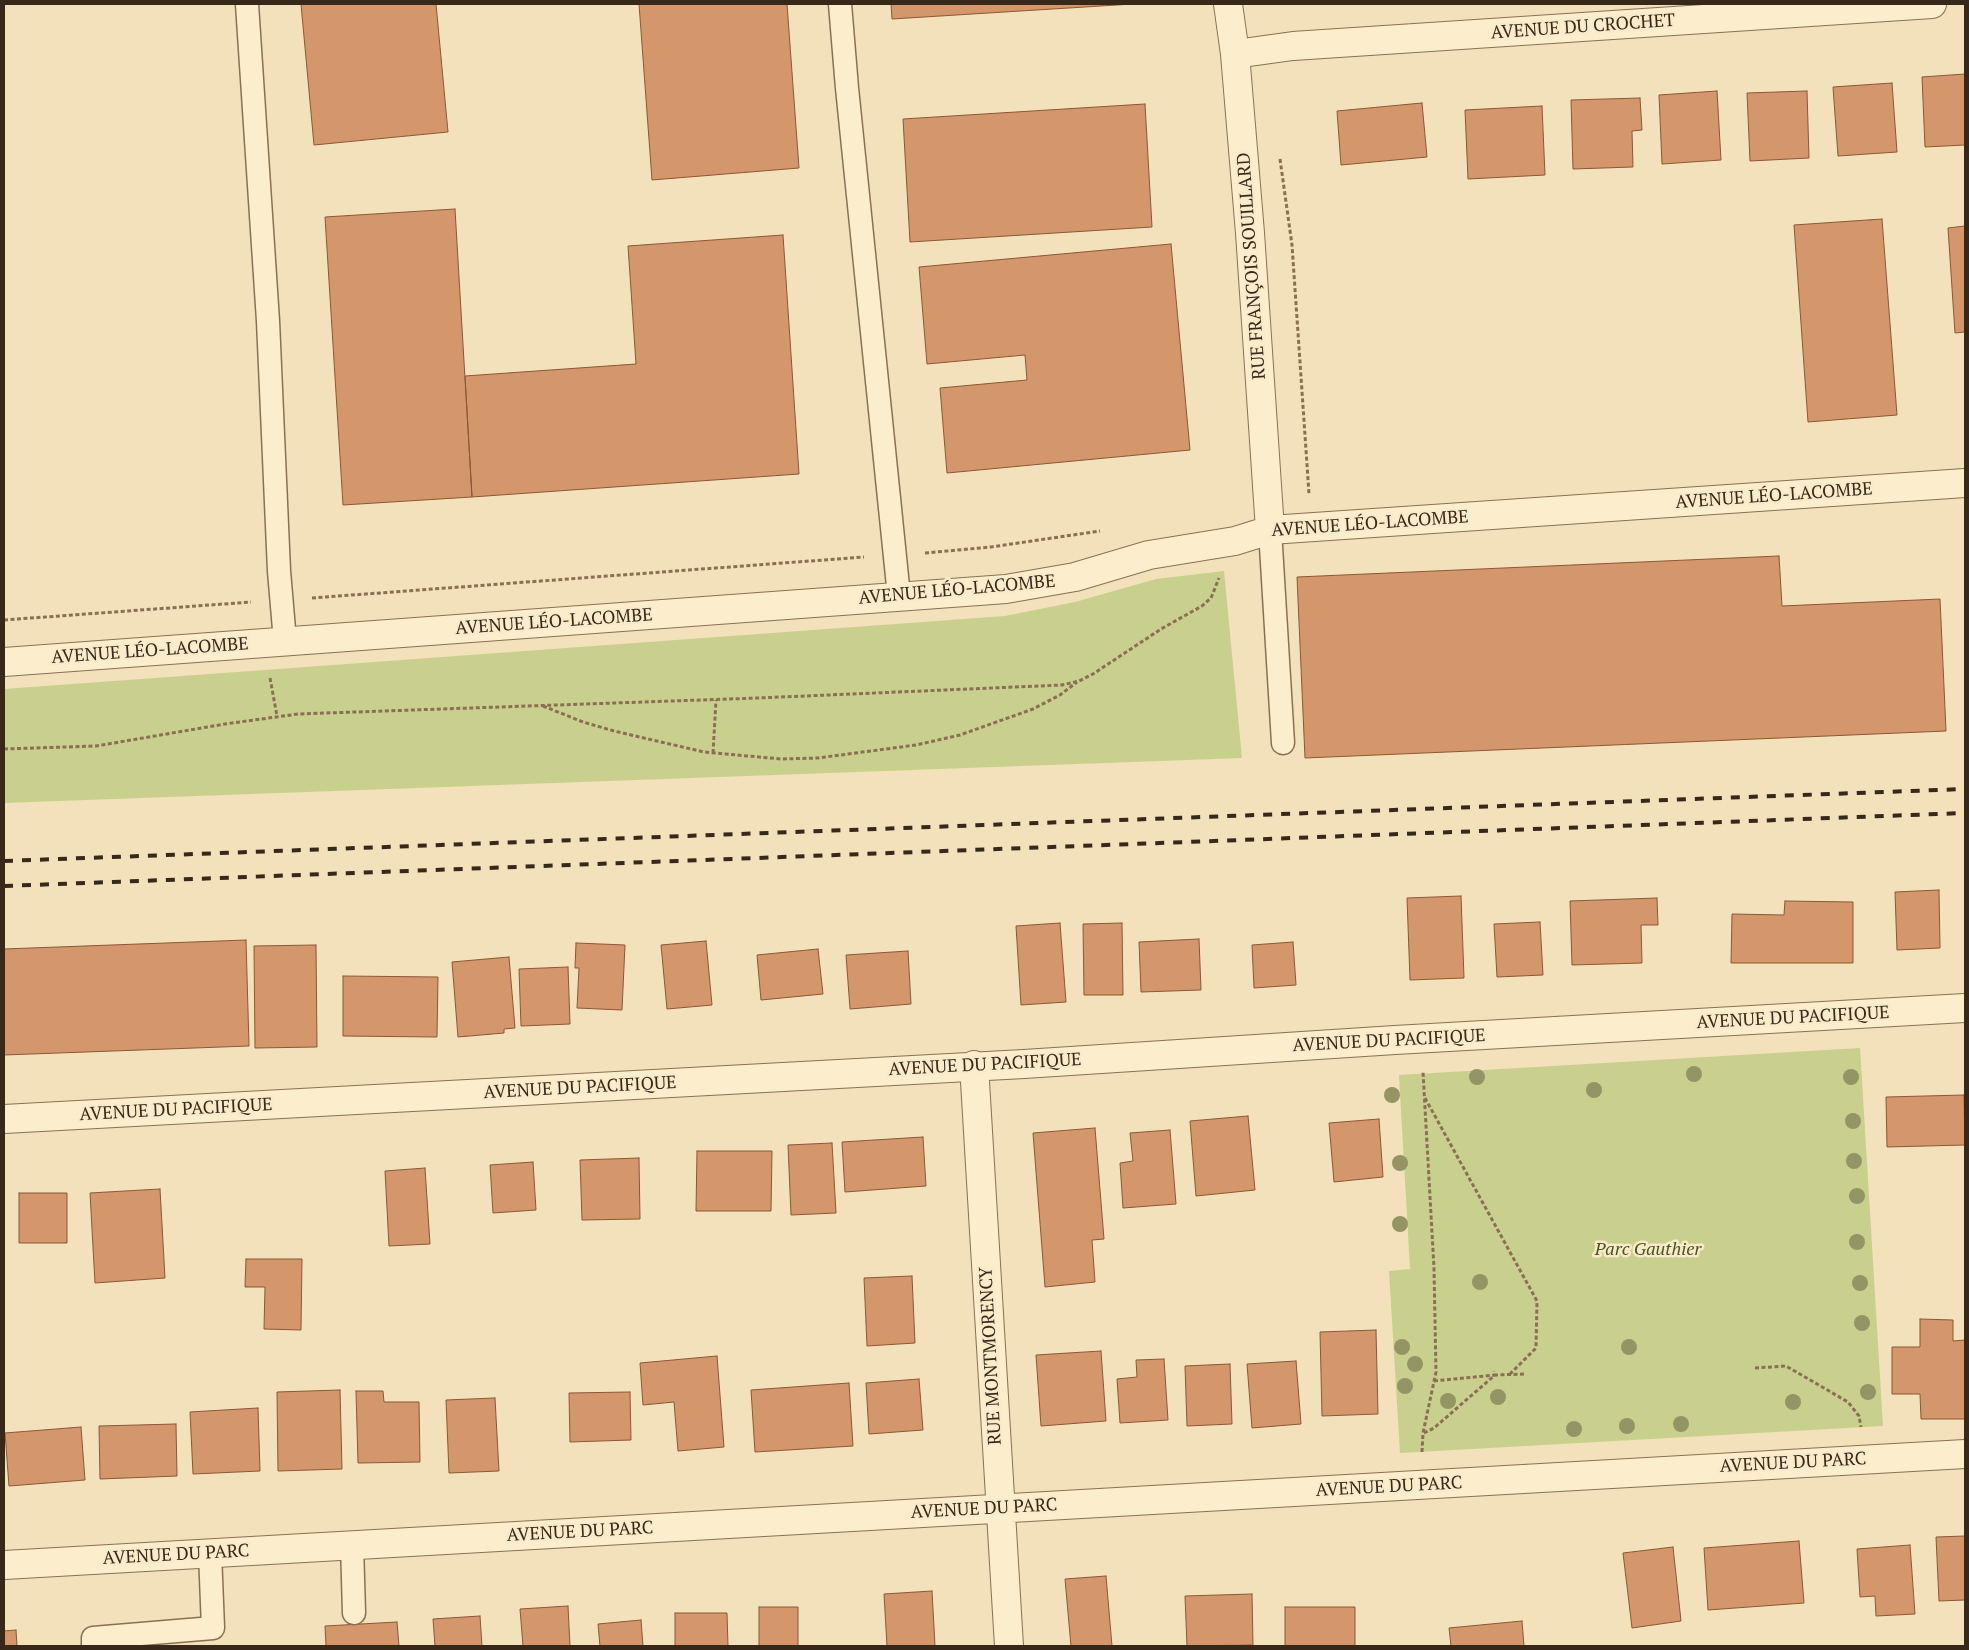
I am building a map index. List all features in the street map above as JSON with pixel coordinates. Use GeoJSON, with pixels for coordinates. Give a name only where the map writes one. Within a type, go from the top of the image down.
{"type":"FeatureCollection","features":[{"type":"Feature","properties":{"kind":"street","name":"RUE FRANÇOIS SOUILLARD"},"geometry":{"type":"LineString","coordinates":[[1228,4],[1235,54],[1270,530]]}},
{"type":"Feature","properties":{"kind":"street","name":"AVENUE DU CROCHET"},"geometry":{"type":"LineString","coordinates":[[1235,54],[1294,46],[1932,4]]}},
{"type":"Feature","properties":{"kind":"street","name":"AVENUE LÉO-LACOMBE"},"geometry":{"type":"LineString","coordinates":[[4,662],[1006,589],[1057,581],[1149,555],[1235,541],[1270,530],[1965,483]]}},
{"type":"Feature","properties":{"kind":"street","name":"AVENUE DU PACIFIQUE"},"geometry":{"type":"LineString","coordinates":[[4,1119],[1965,1008]]}},
{"type":"Feature","properties":{"kind":"street","name":"RUE MONTMORENCY"},"geometry":{"type":"LineString","coordinates":[[974,1065],[1008,1646]]}},
{"type":"Feature","properties":{"kind":"street","name":"AVENUE DU PARC"},"geometry":{"type":"LineString","coordinates":[[4,1565],[1965,1454]]}},
{"type":"Feature","properties":{"kind":"lane"},"geometry":{"type":"LineString","coordinates":[[247,4],[268,321],[281,600],[285,641]]}},
{"type":"Feature","properties":{"kind":"lane"},"geometry":{"type":"LineString","coordinates":[[840,4],[899,596]]}},
{"type":"Feature","properties":{"kind":"lane"},"geometry":{"type":"LineString","coordinates":[[1270,530],[1283,743]]}},
{"type":"Feature","properties":{"kind":"lane"},"geometry":{"type":"LineString","coordinates":[[352,1546],[354,1613]]}},
{"type":"Feature","properties":{"kind":"lane"},"geometry":{"type":"LineString","coordinates":[[93,1646],[93,1638],[213,1628],[210,1553]]}},
{"type":"Feature","properties":{"kind":"path","name":"RUE FRANÇOIS SOUILLARD"},"geometry":{"type":"LineString","coordinates":[[1280,153],[1292,245],[1309,488]]}},
{"type":"Feature","properties":{"kind":"path"},"geometry":{"type":"LineString","coordinates":[[918,554],[991,547],[1101,531]]}},
{"type":"Feature","properties":{"kind":"path"},"geometry":{"type":"LineString","coordinates":[[4,620],[872,557]]}},
{"type":"Feature","properties":{"kind":"path"},"geometry":{"type":"LineString","coordinates":[[540,705],[583,722],[614,731],[713,753],[781,759],[818,758],[916,745],[960,735],[1033,709],[1060,695],[1161,629],[1202,606],[1211,598],[1221,572]]}},
{"type":"Feature","properties":{"kind":"path"},"geometry":{"type":"LineString","coordinates":[[269,671],[277,716]]}},
{"type":"Feature","properties":{"kind":"path"},"geometry":{"type":"LineString","coordinates":[[4,749],[96,746],[277,716],[331,712],[716,700],[1062,685],[1079,681]]}},
{"type":"Feature","properties":{"kind":"path"},"geometry":{"type":"LineString","coordinates":[[713,753],[716,700]]}},
{"type":"Feature","properties":{"kind":"path"},"geometry":{"type":"LineString","coordinates":[[1423,1069],[1434,1268],[1436,1372],[1423,1433],[1423,1457]]}},
{"type":"Feature","properties":{"kind":"path"},"geometry":{"type":"LineString","coordinates":[[1425,1096],[1537,1301],[1536,1348],[1508,1375]]}},
{"type":"Feature","properties":{"kind":"path"},"geometry":{"type":"LineString","coordinates":[[1755,1368],[1786,1366],[1848,1402],[1859,1416],[1862,1432]]}},
{"type":"Feature","properties":{"kind":"path"},"geometry":{"type":"LineString","coordinates":[[1434,1381],[1494,1373],[1508,1375],[1526,1374]]}},
{"type":"Feature","properties":{"kind":"path"},"geometry":{"type":"LineString","coordinates":[[1423,1433],[1434,1428],[1494,1373]]}},
{"type":"Feature","properties":{"kind":"green space"},"geometry":{"type":"Polygon","coordinates":[[[1224,571],[1242,758],[4,803],[4,689],[1005,616],[1075,602],[1156,579],[1224,571]]]}},
{"type":"Feature","properties":{"kind":"green space","name":"Parc Gauthier"},"geometry":{"type":"Polygon","coordinates":[[[1860,1048],[1883,1426],[1400,1453],[1389,1271],[1410,1269],[1399,1075],[1860,1048]]]}},
{"type":"Feature","properties":{"kind":"building"},"geometry":{"type":"Polygon","coordinates":[[[301,4],[436,4],[448,132],[314,145],[301,4]]]}},
{"type":"Feature","properties":{"kind":"building"},"geometry":{"type":"Polygon","coordinates":[[[639,4],[787,4],[799,168],[652,180],[639,4]]]}},
{"type":"Feature","properties":{"kind":"building"},"geometry":{"type":"Polygon","coordinates":[[[891,4],[1133,4],[892,19],[891,4]]]}},
{"type":"Feature","properties":{"kind":"building"},"geometry":{"type":"Polygon","coordinates":[[[1965,74],[1965,145],[1925,147],[1922,77],[1965,74]]]}},
{"type":"Feature","properties":{"kind":"building"},"geometry":{"type":"Polygon","coordinates":[[[1892,83],[1897,152],[1838,156],[1833,87],[1892,83]]]}},
{"type":"Feature","properties":{"kind":"building"},"geometry":{"type":"Polygon","coordinates":[[[1717,91],[1721,160],[1662,164],[1659,95],[1717,91]]]}},
{"type":"Feature","properties":{"kind":"building"},"geometry":{"type":"Polygon","coordinates":[[[1807,91],[1809,158],[1750,161],[1747,93],[1807,91]]]}},
{"type":"Feature","properties":{"kind":"building"},"geometry":{"type":"Polygon","coordinates":[[[1640,98],[1642,130],[1632,131],[1633,167],[1573,169],[1571,100],[1640,98]]]}},
{"type":"Feature","properties":{"kind":"building"},"geometry":{"type":"Polygon","coordinates":[[[1422,103],[1427,157],[1341,165],[1337,111],[1422,103]]]}},
{"type":"Feature","properties":{"kind":"building"},"geometry":{"type":"Polygon","coordinates":[[[1145,104],[1152,227],[910,242],[903,119],[1145,104]]]}},
{"type":"Feature","properties":{"kind":"building"},"geometry":{"type":"Polygon","coordinates":[[[1542,106],[1545,175],[1468,179],[1465,110],[1542,106]]]}},
{"type":"Feature","properties":{"kind":"building"},"geometry":{"type":"Polygon","coordinates":[[[455,209],[472,497],[343,505],[325,217],[455,209]]]}},
{"type":"Feature","properties":{"kind":"building"},"geometry":{"type":"Polygon","coordinates":[[[1882,219],[1897,415],[1808,422],[1794,225],[1882,219]]]}},
{"type":"Feature","properties":{"kind":"building"},"geometry":{"type":"Polygon","coordinates":[[[1965,226],[1965,332],[1955,333],[1948,228],[1965,226]]]}},
{"type":"Feature","properties":{"kind":"building"},"geometry":{"type":"Polygon","coordinates":[[[783,235],[799,474],[472,497],[465,376],[636,364],[628,246],[783,235]]]}},
{"type":"Feature","properties":{"kind":"building"},"geometry":{"type":"Polygon","coordinates":[[[1171,244],[1190,450],[947,473],[940,388],[1027,380],[1025,355],[927,364],[919,267],[1171,244]]]}},
{"type":"Feature","properties":{"kind":"building"},"geometry":{"type":"Polygon","coordinates":[[[1779,556],[1782,606],[1940,599],[1946,731],[1305,758],[1297,577],[1779,556]]]}},
{"type":"Feature","properties":{"kind":"building"},"geometry":{"type":"Polygon","coordinates":[[[1939,890],[1940,948],[1897,950],[1895,892],[1939,890]]]}},
{"type":"Feature","properties":{"kind":"building"},"geometry":{"type":"Polygon","coordinates":[[[1461,896],[1464,978],[1410,980],[1407,898],[1461,896]]]}},
{"type":"Feature","properties":{"kind":"building"},"geometry":{"type":"Polygon","coordinates":[[[1657,898],[1658,925],[1641,925],[1642,963],[1572,965],[1570,901],[1657,898]]]}},
{"type":"Feature","properties":{"kind":"building"},"geometry":{"type":"Polygon","coordinates":[[[1785,901],[1853,902],[1853,963],[1731,963],[1732,914],[1784,915],[1785,901]]]}},
{"type":"Feature","properties":{"kind":"building"},"geometry":{"type":"Polygon","coordinates":[[[1540,922],[1543,975],[1497,977],[1494,924],[1540,922]]]}},
{"type":"Feature","properties":{"kind":"building"},"geometry":{"type":"Polygon","coordinates":[[[1060,923],[1066,1002],[1021,1005],[1016,926],[1060,923]]]}},
{"type":"Feature","properties":{"kind":"building"},"geometry":{"type":"Polygon","coordinates":[[[1122,923],[1123,995],[1084,995],[1083,924],[1122,923]]]}},
{"type":"Feature","properties":{"kind":"building"},"geometry":{"type":"Polygon","coordinates":[[[1199,939],[1201,990],[1141,992],[1139,942],[1199,939]]]}},
{"type":"Feature","properties":{"kind":"building"},"geometry":{"type":"Polygon","coordinates":[[[246,940],[249,1046],[4,1055],[4,949],[246,940]]]}},
{"type":"Feature","properties":{"kind":"building"},"geometry":{"type":"Polygon","coordinates":[[[706,941],[712,1005],[667,1009],[661,945],[706,941]]]}},
{"type":"Feature","properties":{"kind":"building"},"geometry":{"type":"Polygon","coordinates":[[[1293,942],[1296,985],[1254,988],[1252,945],[1293,942]]]}},
{"type":"Feature","properties":{"kind":"building"},"geometry":{"type":"Polygon","coordinates":[[[576,943],[625,945],[622,1010],[577,1008],[579,968],[575,968],[576,943]]]}},
{"type":"Feature","properties":{"kind":"building"},"geometry":{"type":"Polygon","coordinates":[[[316,945],[317,1047],[255,1048],[254,946],[316,945]]]}},
{"type":"Feature","properties":{"kind":"building"},"geometry":{"type":"Polygon","coordinates":[[[818,949],[823,994],[761,1000],[757,955],[818,949]]]}},
{"type":"Feature","properties":{"kind":"building"},"geometry":{"type":"Polygon","coordinates":[[[908,951],[911,1004],[850,1009],[846,955],[908,951]]]}},
{"type":"Feature","properties":{"kind":"building"},"geometry":{"type":"Polygon","coordinates":[[[509,957],[515,1028],[504,1029],[504,1033],[458,1037],[452,962],[509,957]]]}},
{"type":"Feature","properties":{"kind":"building"},"geometry":{"type":"Polygon","coordinates":[[[568,967],[570,1024],[521,1026],[519,969],[568,967]]]}},
{"type":"Feature","properties":{"kind":"building"},"geometry":{"type":"Polygon","coordinates":[[[343,976],[438,977],[437,1037],[343,1036],[343,976]]]}},
{"type":"Feature","properties":{"kind":"building"},"geometry":{"type":"Polygon","coordinates":[[[1964,1095],[1965,1145],[1887,1147],[1886,1097],[1964,1095]]]}},
{"type":"Feature","properties":{"kind":"building"},"geometry":{"type":"Polygon","coordinates":[[[1248,1116],[1255,1190],[1196,1196],[1190,1121],[1248,1116]]]}},
{"type":"Feature","properties":{"kind":"building"},"geometry":{"type":"Polygon","coordinates":[[[1379,1119],[1383,1177],[1334,1182],[1329,1123],[1379,1119]]]}},
{"type":"Feature","properties":{"kind":"building"},"geometry":{"type":"Polygon","coordinates":[[[1095,1128],[1104,1239],[1092,1240],[1095,1282],[1045,1287],[1033,1133],[1095,1128]]]}},
{"type":"Feature","properties":{"kind":"building"},"geometry":{"type":"Polygon","coordinates":[[[1170,1130],[1176,1204],[1123,1208],[1120,1163],[1133,1161],[1130,1133],[1170,1130]]]}},
{"type":"Feature","properties":{"kind":"building"},"geometry":{"type":"Polygon","coordinates":[[[923,1137],[926,1186],[845,1192],[842,1142],[923,1137]]]}},
{"type":"Feature","properties":{"kind":"building"},"geometry":{"type":"Polygon","coordinates":[[[832,1143],[836,1213],[791,1215],[788,1145],[832,1143]]]}},
{"type":"Feature","properties":{"kind":"building"},"geometry":{"type":"Polygon","coordinates":[[[697,1151],[772,1151],[771,1211],[696,1211],[697,1151]]]}},
{"type":"Feature","properties":{"kind":"building"},"geometry":{"type":"Polygon","coordinates":[[[639,1158],[640,1219],[582,1220],[580,1160],[639,1158]]]}},
{"type":"Feature","properties":{"kind":"building"},"geometry":{"type":"Polygon","coordinates":[[[533,1162],[536,1210],[493,1213],[490,1165],[533,1162]]]}},
{"type":"Feature","properties":{"kind":"building"},"geometry":{"type":"Polygon","coordinates":[[[425,1168],[430,1244],[389,1246],[385,1171],[425,1168]]]}},
{"type":"Feature","properties":{"kind":"building"},"geometry":{"type":"Polygon","coordinates":[[[160,1189],[165,1278],[95,1283],[90,1193],[160,1189]]]}},
{"type":"Feature","properties":{"kind":"building"},"geometry":{"type":"Polygon","coordinates":[[[19,1193],[67,1193],[67,1243],[19,1243],[19,1193]]]}},
{"type":"Feature","properties":{"kind":"building"},"geometry":{"type":"Polygon","coordinates":[[[246,1259],[302,1259],[301,1330],[264,1329],[265,1287],[245,1287],[246,1259]]]}},
{"type":"Feature","properties":{"kind":"building"},"geometry":{"type":"Polygon","coordinates":[[[912,1276],[915,1343],[867,1346],[864,1278],[912,1276]]]}},
{"type":"Feature","properties":{"kind":"building"},"geometry":{"type":"Polygon","coordinates":[[[1920,1319],[1953,1320],[1953,1341],[1965,1340],[1965,1419],[1921,1419],[1920,1394],[1892,1394],[1892,1347],[1920,1347],[1920,1319]]]}},
{"type":"Feature","properties":{"kind":"building"},"geometry":{"type":"Polygon","coordinates":[[[1376,1330],[1378,1414],[1322,1416],[1320,1332],[1376,1330]]]}},
{"type":"Feature","properties":{"kind":"building"},"geometry":{"type":"Polygon","coordinates":[[[1101,1351],[1106,1421],[1041,1426],[1036,1355],[1101,1351]]]}},
{"type":"Feature","properties":{"kind":"building"},"geometry":{"type":"Polygon","coordinates":[[[717,1356],[724,1447],[678,1451],[674,1402],[643,1405],[640,1363],[717,1356]]]}},
{"type":"Feature","properties":{"kind":"building"},"geometry":{"type":"Polygon","coordinates":[[[1164,1359],[1168,1420],[1120,1423],[1117,1379],[1137,1377],[1136,1360],[1164,1359]]]}},
{"type":"Feature","properties":{"kind":"building"},"geometry":{"type":"Polygon","coordinates":[[[1296,1361],[1301,1424],[1252,1428],[1247,1364],[1296,1361]]]}},
{"type":"Feature","properties":{"kind":"building"},"geometry":{"type":"Polygon","coordinates":[[[1230,1364],[1232,1424],[1187,1426],[1185,1366],[1230,1364]]]}},
{"type":"Feature","properties":{"kind":"building"},"geometry":{"type":"Polygon","coordinates":[[[919,1379],[923,1430],[869,1434],[866,1383],[919,1379]]]}},
{"type":"Feature","properties":{"kind":"building"},"geometry":{"type":"Polygon","coordinates":[[[849,1383],[853,1446],[755,1452],[751,1390],[849,1383]]]}},
{"type":"Feature","properties":{"kind":"building"},"geometry":{"type":"Polygon","coordinates":[[[340,1390],[342,1469],[278,1471],[277,1392],[340,1390]]]}},
{"type":"Feature","properties":{"kind":"building"},"geometry":{"type":"Polygon","coordinates":[[[356,1391],[383,1391],[384,1402],[419,1402],[420,1462],[358,1463],[356,1391]]]}},
{"type":"Feature","properties":{"kind":"building"},"geometry":{"type":"Polygon","coordinates":[[[630,1392],[631,1440],[570,1442],[569,1393],[630,1392]]]}},
{"type":"Feature","properties":{"kind":"building"},"geometry":{"type":"Polygon","coordinates":[[[495,1398],[499,1471],[449,1473],[446,1400],[495,1398]]]}},
{"type":"Feature","properties":{"kind":"building"},"geometry":{"type":"Polygon","coordinates":[[[258,1408],[260,1471],[193,1474],[190,1412],[258,1408]]]}},
{"type":"Feature","properties":{"kind":"building"},"geometry":{"type":"Polygon","coordinates":[[[176,1424],[177,1476],[100,1479],[99,1426],[176,1424]]]}},
{"type":"Feature","properties":{"kind":"building"},"geometry":{"type":"Polygon","coordinates":[[[81,1427],[85,1480],[9,1486],[5,1433],[81,1427]]]}},
{"type":"Feature","properties":{"kind":"building"},"geometry":{"type":"Polygon","coordinates":[[[1965,1536],[1965,1600],[1939,1601],[1936,1537],[1965,1536]]]}},
{"type":"Feature","properties":{"kind":"building"},"geometry":{"type":"Polygon","coordinates":[[[1799,1541],[1804,1603],[1708,1610],[1704,1548],[1799,1541]]]}},
{"type":"Feature","properties":{"kind":"building"},"geometry":{"type":"Polygon","coordinates":[[[1910,1545],[1915,1614],[1876,1616],[1875,1596],[1860,1597],[1857,1549],[1910,1545]]]}},
{"type":"Feature","properties":{"kind":"building"},"geometry":{"type":"Polygon","coordinates":[[[1673,1547],[1681,1621],[1632,1628],[1623,1553],[1673,1547]]]}},
{"type":"Feature","properties":{"kind":"building"},"geometry":{"type":"Polygon","coordinates":[[[1106,1576],[1112,1646],[1071,1646],[1065,1579],[1106,1576]]]}},
{"type":"Feature","properties":{"kind":"building"},"geometry":{"type":"Polygon","coordinates":[[[932,1591],[935,1646],[887,1646],[884,1594],[932,1591]]]}},
{"type":"Feature","properties":{"kind":"building"},"geometry":{"type":"Polygon","coordinates":[[[1252,1594],[1253,1645],[1187,1646],[1185,1596],[1252,1594]]]}},
{"type":"Feature","properties":{"kind":"building"},"geometry":{"type":"Polygon","coordinates":[[[568,1606],[570,1646],[523,1646],[520,1609],[568,1606]]]}},
{"type":"Feature","properties":{"kind":"building"},"geometry":{"type":"Polygon","coordinates":[[[759,1607],[798,1607],[798,1646],[759,1646],[759,1607]]]}},
{"type":"Feature","properties":{"kind":"building"},"geometry":{"type":"Polygon","coordinates":[[[1285,1607],[1355,1607],[1355,1646],[1285,1646],[1285,1607]]]}},
{"type":"Feature","properties":{"kind":"building"},"geometry":{"type":"Polygon","coordinates":[[[675,1613],[727,1613],[728,1646],[675,1646],[675,1613]]]}},
{"type":"Feature","properties":{"kind":"building"},"geometry":{"type":"Polygon","coordinates":[[[480,1616],[482,1646],[435,1646],[433,1619],[480,1616]]]}},
{"type":"Feature","properties":{"kind":"building"},"geometry":{"type":"Polygon","coordinates":[[[641,1620],[643,1646],[600,1646],[598,1624],[641,1620]]]}},
{"type":"Feature","properties":{"kind":"building"},"geometry":{"type":"Polygon","coordinates":[[[1522,1621],[1524,1646],[1451,1646],[1449,1628],[1522,1621]]]}},
{"type":"Feature","properties":{"kind":"building"},"geometry":{"type":"Polygon","coordinates":[[[397,1622],[399,1646],[326,1646],[325,1626],[397,1622]]]}},
{"type":"Feature","properties":{"kind":"building"},"geometry":{"type":"Polygon","coordinates":[[[16,1630],[17,1646],[4,1646],[4,1631],[16,1630]]]}},
{"type":"Feature","properties":{"kind":"railway"},"geometry":{"type":"LineString","coordinates":[[4,861],[1965,789]]}},
{"type":"Feature","properties":{"kind":"railway"},"geometry":{"type":"LineString","coordinates":[[4,886],[1965,813]]}}]}
